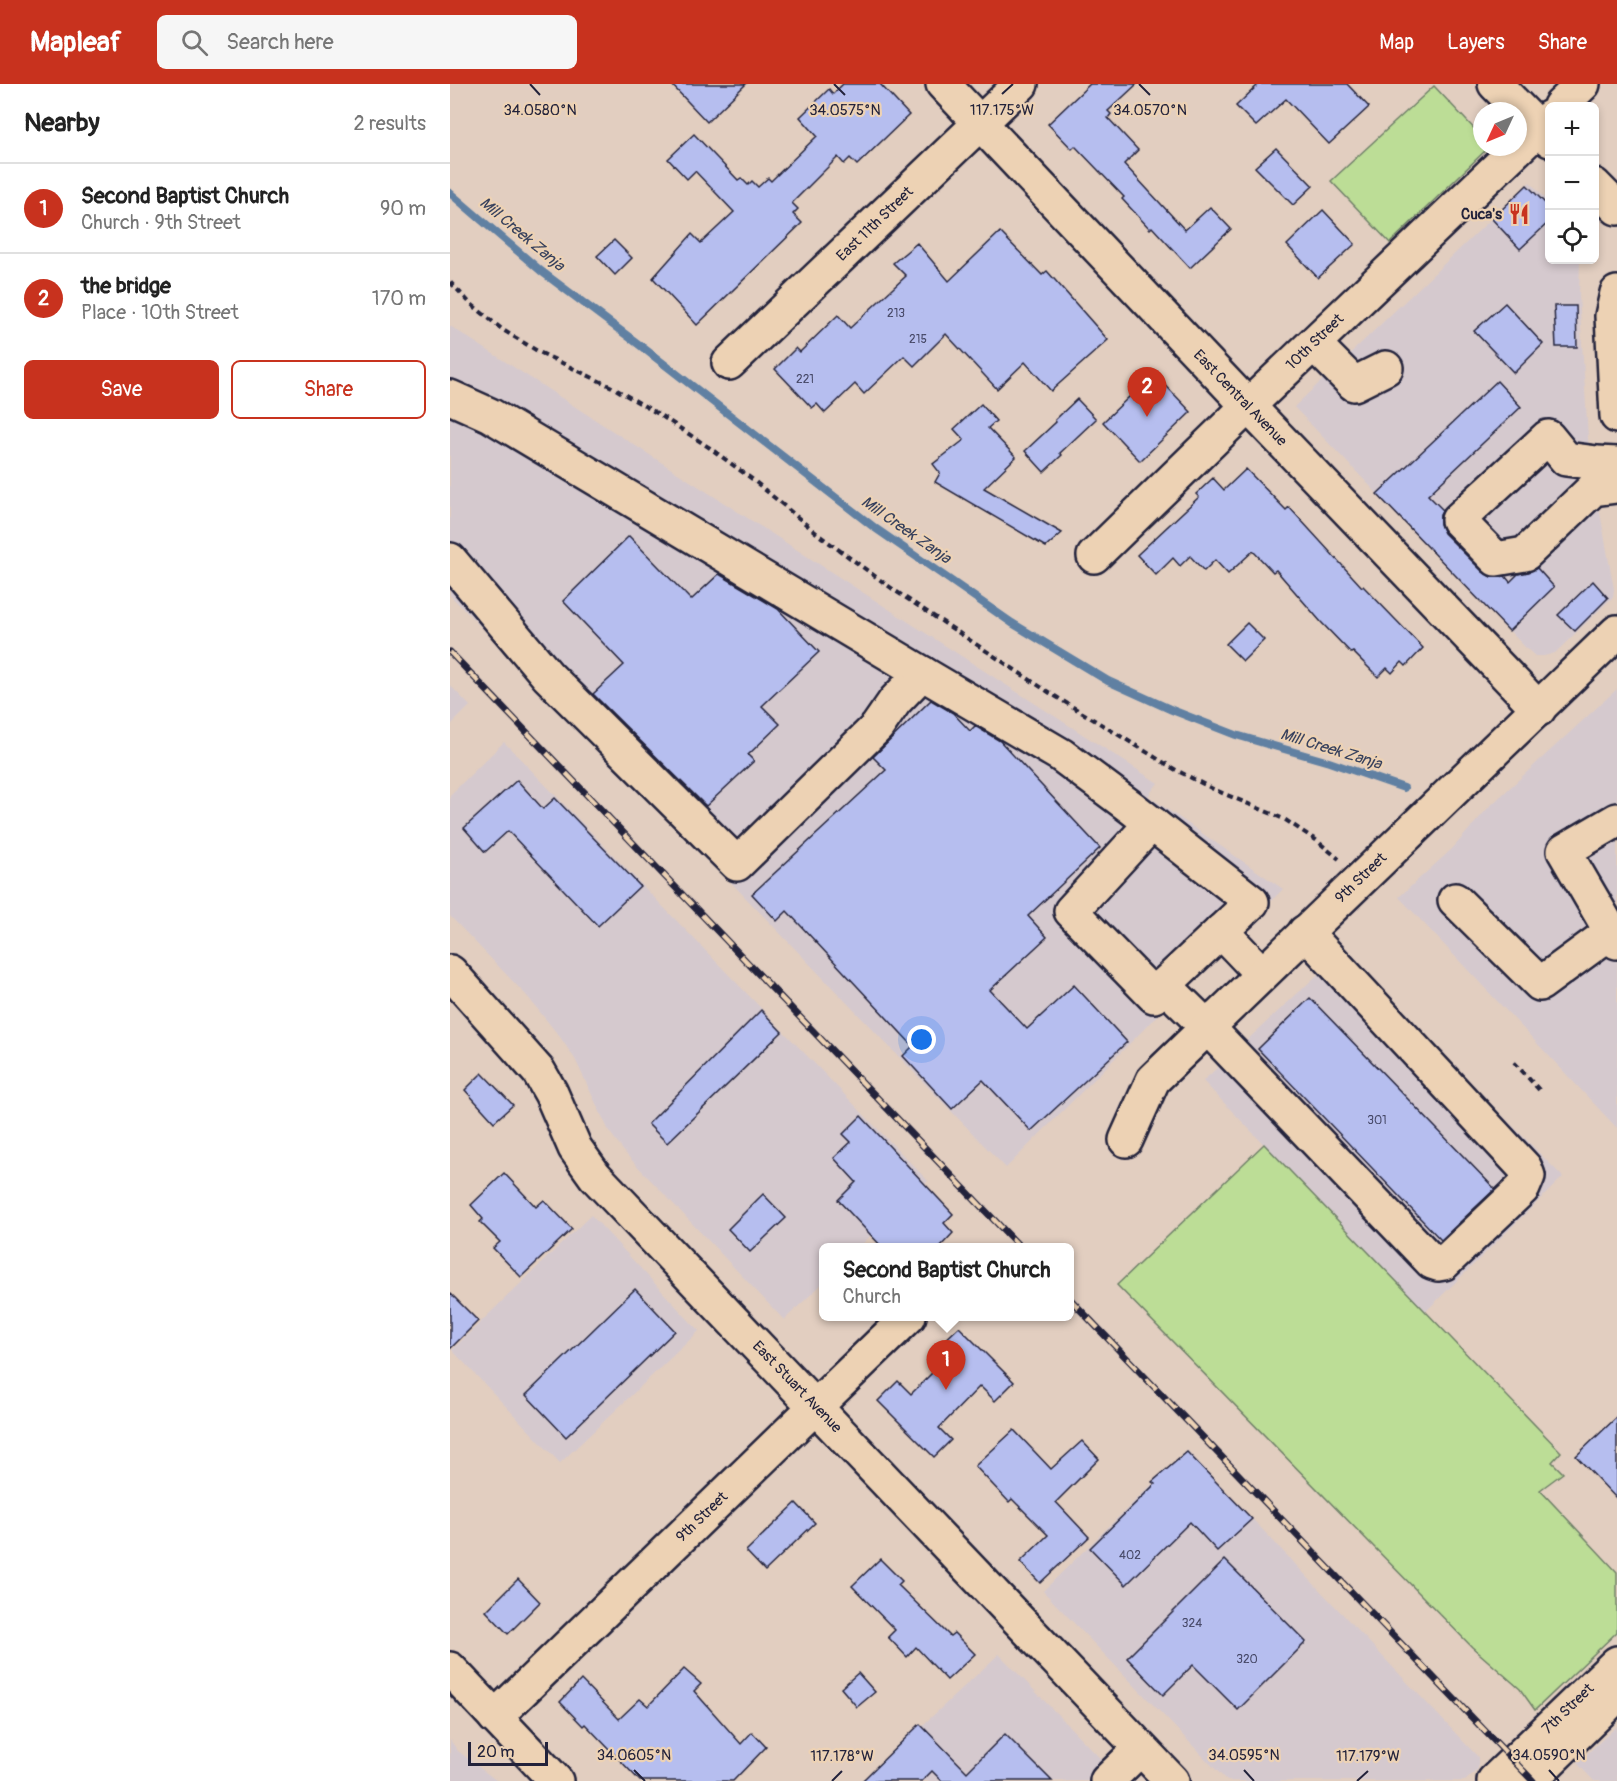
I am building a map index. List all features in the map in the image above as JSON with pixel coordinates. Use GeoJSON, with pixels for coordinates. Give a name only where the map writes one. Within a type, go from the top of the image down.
{"type":"FeatureCollection","features":[{"type":"Feature","properties":{"kind":"street","name":"East Central Avenue"},"geometry":{"type":"LineString","coordinates":[[943,84],[1539,709]]}},
{"type":"Feature","properties":{"kind":"street","name":"East 11th Street"},"geometry":{"type":"LineString","coordinates":[[729,363],[1021,84]]}},
{"type":"Feature","properties":{"kind":"street"},"geometry":{"type":"LineString","coordinates":[[1496,84],[1545,120]]}},
{"type":"Feature","properties":{"kind":"street","name":"10th Street"},"geometry":{"type":"LineString","coordinates":[[1567,102],[1583,84]]}},
{"type":"Feature","properties":{"kind":"street","name":"10th Street"},"geometry":{"type":"LineString","coordinates":[[1094,556],[1248,406],[1545,127]]}},
{"type":"Feature","properties":{"kind":"street"},"geometry":{"type":"LineString","coordinates":[[1599,190],[1617,208]]}},
{"type":"Feature","properties":{"kind":"street"},"geometry":{"type":"LineString","coordinates":[[1617,293],[1612,316],[1617,416]]}},
{"type":"Feature","properties":{"kind":"street"},"geometry":{"type":"LineString","coordinates":[[1314,344],[1354,384],[1386,368]]}},
{"type":"Feature","properties":{"kind":"street"},"geometry":{"type":"LineString","coordinates":[[450,397],[500,421],[1061,755],[1152,824],[1252,902],[1154,996],[1071,911],[1152,824]]}},
{"type":"Feature","properties":{"kind":"street"},"geometry":{"type":"LineString","coordinates":[[1617,464],[1566,459],[1548,437],[1458,520],[1496,559],[1525,554],[1593,489],[1617,486]]}},
{"type":"Feature","properties":{"kind":"street"},"geometry":{"type":"LineString","coordinates":[[450,560],[548,676],[737,864],[877,727],[896,701],[922,673]]}},
{"type":"Feature","properties":{"kind":"street","name":"9th Street"},"geometry":{"type":"LineString","coordinates":[[1126,1140],[1153,1080],[1617,632]]}},
{"type":"Feature","properties":{"kind":"street"},"geometry":{"type":"LineString","coordinates":[[1455,900],[1540,984],[1614,937],[1564,851],[1617,820]]}},
{"type":"Feature","properties":{"kind":"street"},"geometry":{"type":"LineString","coordinates":[[1221,931],[1262,974]]}},
{"type":"Feature","properties":{"kind":"street"},"geometry":{"type":"LineString","coordinates":[[1164,985],[1432,1262],[1444,1263],[1523,1188],[1528,1176],[1525,1168],[1305,932]]}},
{"type":"Feature","properties":{"kind":"street","name":"East Stuart Avenue"},"geometry":{"type":"LineString","coordinates":[[450,972],[539,1072],[551,1093],[575,1148],[595,1176],[1172,1781]]}},
{"type":"Feature","properties":{"kind":"street","name":"9th Street"},"geometry":{"type":"LineString","coordinates":[[495,1717],[905,1321]]}},
{"type":"Feature","properties":{"kind":"street","name":"7th Street"},"geometry":{"type":"LineString","coordinates":[[1494,1781],[1617,1663]]}},
{"type":"Feature","properties":{"kind":"street"},"geometry":{"type":"LineString","coordinates":[[450,1669],[556,1781]]}},
{"type":"Feature","properties":{"kind":"street","name":"7th Street"},"geometry":{"type":"LineString","coordinates":[[1528,1781],[1617,1695]]}},
{"type":"Feature","properties":{"kind":"street"},"geometry":{"type":"LineString","coordinates":[[1107,1781],[1140,1749]]}},
{"type":"Feature","properties":{"kind":"path"},"geometry":{"type":"LineString","coordinates":[[450,282],[470,303],[503,330],[539,352],[612,387],[710,448],[752,479],[819,536],[876,577],[1050,693],[1176,770],[1213,789],[1284,819],[1316,840],[1361,878]]}},
{"type":"Feature","properties":{"kind":"path"},"geometry":{"type":"LineString","coordinates":[[1514,1062],[1540,1092]]}},
{"type":"Feature","properties":{"kind":"shaded area"},"geometry":{"type":"Polygon","coordinates":[[[1530,182],[1545,199],[1545,264],[1580,264],[1579,296],[1589,453],[1614,589],[1613,597],[1555,653],[1535,656],[1294,407],[1530,182]]]}},
{"type":"Feature","properties":{"kind":"shaded area"},"geometry":{"type":"Polygon","coordinates":[[[450,326],[1158,783],[1148,796],[1283,889],[1006,1168],[485,627],[482,628],[450,595],[450,326]]]}},
{"type":"Feature","properties":{"kind":"shaded area"},"geometry":{"type":"Polygon","coordinates":[[[450,685],[470,706],[450,726],[450,685]]]}},
{"type":"Feature","properties":{"kind":"shaded area"},"geometry":{"type":"Polygon","coordinates":[[[1617,689],[1617,1128],[1399,897],[1452,849],[1489,807],[1617,689]]]}},
{"type":"Feature","properties":{"kind":"shaded area"},"geometry":{"type":"Polygon","coordinates":[[[504,742],[928,1181],[863,1243],[819,1243],[819,1287],[784,1320],[625,1153],[609,1131],[575,1059],[560,1037],[527,996],[450,916],[450,795],[504,742]]]}},
{"type":"Feature","properties":{"kind":"shaded area"},"geometry":{"type":"Polygon","coordinates":[[[1341,953],[1563,1177],[1425,1312],[1203,1081],[1341,953]]]}},
{"type":"Feature","properties":{"kind":"shaded area"},"geometry":{"type":"Polygon","coordinates":[[[591,1215],[699,1331],[560,1463],[452,1350],[591,1215]]]}},
{"type":"Feature","properties":{"kind":"shaded area"},"geometry":{"type":"Polygon","coordinates":[[[1187,1450],[1478,1757],[1478,1769],[1465,1781],[1227,1781],[1043,1591],[1187,1450]]]}},
{"type":"Feature","properties":{"kind":"shaded area"},"geometry":{"type":"Polygon","coordinates":[[[999,1654],[1122,1781],[863,1781],[999,1654]]]}},
{"type":"Feature","properties":{"kind":"shaded area"},"geometry":{"type":"Polygon","coordinates":[[[1617,1726],[1617,1781],[1594,1781],[1577,1763],[1617,1726]]]}},
{"type":"Feature","properties":{"kind":"shaded area"},"geometry":{"type":"Polygon","coordinates":[[[450,1740],[458,1751],[497,1781],[450,1781],[450,1740]]]}},
{"type":"Feature","properties":{"kind":"green space"},"geometry":{"type":"Polygon","coordinates":[[[1434,86],[1473,127],[1473,156],[1480,156],[1390,243],[1331,181],[1434,86]]]}},
{"type":"Feature","properties":{"kind":"green space"},"geometry":{"type":"Polygon","coordinates":[[[1264,1144],[1561,1452],[1552,1462],[1563,1473],[1540,1490],[1617,1572],[1617,1632],[1535,1710],[1520,1689],[1472,1647],[1117,1285],[1264,1144]]]}},
{"type":"Feature","properties":{"kind":"building"},"geometry":{"type":"Polygon","coordinates":[[[671,84],[746,84],[707,122],[671,84]]]}},
{"type":"Feature","properties":{"kind":"building"},"geometry":{"type":"Polygon","coordinates":[[[843,84],[880,84],[909,115],[857,165],[850,158],[844,164],[838,157],[792,203],[798,209],[793,214],[802,223],[697,325],[653,278],[692,234],[701,243],[734,212],[695,171],[687,179],[668,159],[694,134],[738,180],[741,178],[748,185],[752,181],[758,187],[768,178],[771,181],[817,136],[800,117],[829,89],[833,94],[843,84]]]}},
{"type":"Feature","properties":{"kind":"building"},"geometry":{"type":"Polygon","coordinates":[[[1090,84],[1137,84],[1108,111],[1111,114],[1108,118],[1138,150],[1124,164],[1185,230],[1210,207],[1231,229],[1190,268],[1152,227],[1150,229],[1122,199],[1124,197],[1075,146],[1072,149],[1048,124],[1090,84]]]}},
{"type":"Feature","properties":{"kind":"building"},"geometry":{"type":"Polygon","coordinates":[[[1259,84],[1347,84],[1369,107],[1329,144],[1286,99],[1256,126],[1236,106],[1259,84]]]}},
{"type":"Feature","properties":{"kind":"building"},"geometry":{"type":"Polygon","coordinates":[[[1276,148],[1313,186],[1293,205],[1255,167],[1276,148]]]}},
{"type":"Feature","properties":{"kind":"building"},"geometry":{"type":"Polygon","coordinates":[[[1527,185],[1545,203],[1545,226],[1520,249],[1492,219],[1527,185]]]}},
{"type":"Feature","properties":{"kind":"building"},"geometry":{"type":"Polygon","coordinates":[[[1323,210],[1355,244],[1318,278],[1287,245],[1323,210]]]}},
{"type":"Feature","properties":{"kind":"building"},"geometry":{"type":"Polygon","coordinates":[[[1000,232],[1042,275],[1047,271],[1108,340],[1051,391],[1025,362],[997,389],[946,334],[914,366],[904,356],[864,394],[855,384],[825,413],[817,404],[812,408],[775,369],[796,348],[800,352],[838,315],[850,328],[906,276],[893,263],[917,243],[949,281],[1000,232]]]}},
{"type":"Feature","properties":{"kind":"building"},"geometry":{"type":"Polygon","coordinates":[[[614,240],[632,258],[615,275],[597,256],[614,240]]]}},
{"type":"Feature","properties":{"kind":"building"},"geometry":{"type":"Polygon","coordinates":[[[1505,303],[1543,344],[1514,373],[1474,331],[1505,303]]]}},
{"type":"Feature","properties":{"kind":"building"},"geometry":{"type":"Polygon","coordinates":[[[1554,306],[1576,306],[1577,347],[1556,347],[1554,306]]]}},
{"type":"Feature","properties":{"kind":"building"},"geometry":{"type":"Polygon","coordinates":[[[1154,373],[1191,412],[1140,461],[1103,422],[1154,373]]]}},
{"type":"Feature","properties":{"kind":"building"},"geometry":{"type":"Polygon","coordinates":[[[1497,381],[1521,407],[1428,495],[1443,510],[1440,515],[1440,524],[1444,533],[1483,572],[1491,577],[1505,576],[1510,582],[1518,574],[1537,568],[1554,587],[1509,631],[1377,494],[1497,381]]]}},
{"type":"Feature","properties":{"kind":"building"},"geometry":{"type":"Polygon","coordinates":[[[1077,399],[1096,419],[1060,453],[1062,455],[1044,472],[1025,451],[1077,399]]]}},
{"type":"Feature","properties":{"kind":"building"},"geometry":{"type":"Polygon","coordinates":[[[981,404],[996,421],[988,428],[1016,457],[984,488],[1062,533],[1046,547],[935,482],[940,473],[933,464],[964,440],[954,429],[981,404]]]}},
{"type":"Feature","properties":{"kind":"building"},"geometry":{"type":"Polygon","coordinates":[[[1246,469],[1286,510],[1289,507],[1362,587],[1423,648],[1406,666],[1402,662],[1392,673],[1387,668],[1378,677],[1321,622],[1276,570],[1273,572],[1253,551],[1228,574],[1215,560],[1204,571],[1190,556],[1180,566],[1173,558],[1156,575],[1137,555],[1199,497],[1196,494],[1213,478],[1224,490],[1246,469]]]}},
{"type":"Feature","properties":{"kind":"building"},"geometry":{"type":"Polygon","coordinates":[[[629,536],[691,600],[719,574],[778,609],[819,652],[762,706],[780,724],[748,755],[754,761],[706,806],[593,694],[624,665],[563,601],[629,536]]]}},
{"type":"Feature","properties":{"kind":"building"},"geometry":{"type":"Polygon","coordinates":[[[1593,581],[1608,598],[1575,631],[1558,615],[1593,581]]]}},
{"type":"Feature","properties":{"kind":"building"},"geometry":{"type":"Polygon","coordinates":[[[1247,623],[1264,640],[1243,661],[1226,644],[1247,623]]]}},
{"type":"Feature","properties":{"kind":"building"},"geometry":{"type":"Polygon","coordinates":[[[931,700],[953,713],[970,731],[975,726],[1000,741],[1100,848],[1028,916],[1047,937],[990,990],[1027,1029],[1074,985],[1127,1042],[1031,1131],[983,1080],[952,1109],[903,1056],[913,1046],[787,911],[777,921],[752,894],[886,770],[873,757],[931,700]]]}},
{"type":"Feature","properties":{"kind":"building"},"geometry":{"type":"Polygon","coordinates":[[[517,780],[543,809],[555,798],[640,886],[598,926],[508,831],[485,852],[464,828],[517,780]]]}},
{"type":"Feature","properties":{"kind":"building"},"geometry":{"type":"Polygon","coordinates":[[[1310,998],[1495,1189],[1441,1240],[1258,1049],[1310,998]]]}},
{"type":"Feature","properties":{"kind":"building"},"geometry":{"type":"Polygon","coordinates":[[[761,1010],[782,1032],[667,1143],[648,1124],[761,1010]]]}},
{"type":"Feature","properties":{"kind":"building"},"geometry":{"type":"Polygon","coordinates":[[[482,1073],[513,1105],[494,1122],[465,1090],[482,1073]]]}},
{"type":"Feature","properties":{"kind":"building"},"geometry":{"type":"Polygon","coordinates":[[[861,1116],[953,1214],[944,1223],[953,1233],[944,1243],[878,1243],[838,1200],[856,1182],[834,1158],[851,1142],[843,1134],[861,1116]]]}},
{"type":"Feature","properties":{"kind":"building"},"geometry":{"type":"Polygon","coordinates":[[[504,1173],[536,1207],[544,1200],[572,1229],[521,1277],[493,1248],[500,1242],[480,1222],[483,1219],[471,1205],[504,1173]]]}},
{"type":"Feature","properties":{"kind":"building"},"geometry":{"type":"Polygon","coordinates":[[[763,1194],[786,1218],[750,1252],[728,1229],[763,1194]]]}},
{"type":"Feature","properties":{"kind":"building"},"geometry":{"type":"Polygon","coordinates":[[[635,1289],[675,1331],[566,1437],[526,1395],[635,1289]]]}},
{"type":"Feature","properties":{"kind":"building"},"geometry":{"type":"Polygon","coordinates":[[[450,1293],[478,1321],[450,1349],[450,1293]]]}},
{"type":"Feature","properties":{"kind":"building"},"geometry":{"type":"Polygon","coordinates":[[[959,1327],[1014,1382],[995,1401],[980,1386],[939,1428],[951,1440],[934,1457],[878,1401],[898,1381],[911,1394],[942,1363],[936,1357],[944,1348],[940,1345],[959,1327]]]}},
{"type":"Feature","properties":{"kind":"building"},"geometry":{"type":"Polygon","coordinates":[[[1617,1417],[1617,1499],[1576,1456],[1617,1417]]]}},
{"type":"Feature","properties":{"kind":"building"},"geometry":{"type":"Polygon","coordinates":[[[1014,1430],[1051,1469],[1082,1441],[1099,1459],[1056,1502],[1089,1537],[1040,1583],[1020,1562],[1048,1535],[1012,1499],[1009,1502],[975,1466],[1014,1430]]]}},
{"type":"Feature","properties":{"kind":"building"},"geometry":{"type":"Polygon","coordinates":[[[1187,1452],[1252,1519],[1217,1551],[1190,1522],[1126,1585],[1090,1548],[1155,1484],[1152,1482],[1187,1452]]]}},
{"type":"Feature","properties":{"kind":"building"},"geometry":{"type":"Polygon","coordinates":[[[796,1503],[815,1523],[765,1571],[746,1551],[796,1503]]]}},
{"type":"Feature","properties":{"kind":"building"},"geometry":{"type":"Polygon","coordinates":[[[880,1559],[902,1581],[898,1585],[950,1636],[954,1633],[975,1654],[947,1680],[916,1647],[907,1657],[888,1637],[895,1630],[852,1586],[880,1559]]]}},
{"type":"Feature","properties":{"kind":"building"},"geometry":{"type":"Polygon","coordinates":[[[1225,1560],[1306,1642],[1238,1710],[1193,1665],[1163,1695],[1127,1658],[1225,1560]]]}},
{"type":"Feature","properties":{"kind":"building"},"geometry":{"type":"Polygon","coordinates":[[[518,1579],[540,1602],[508,1634],[486,1611],[518,1579]]]}},
{"type":"Feature","properties":{"kind":"building"},"geometry":{"type":"Polygon","coordinates":[[[684,1669],[701,1684],[694,1691],[741,1744],[752,1732],[766,1747],[733,1781],[640,1781],[585,1724],[583,1726],[560,1702],[581,1680],[619,1719],[640,1699],[648,1706],[684,1669]]]}},
{"type":"Feature","properties":{"kind":"building"},"geometry":{"type":"Polygon","coordinates":[[[858,1673],[875,1692],[857,1707],[841,1688],[858,1673]]]}},
{"type":"Feature","properties":{"kind":"building"},"geometry":{"type":"Polygon","coordinates":[[[920,1724],[967,1772],[1005,1734],[1052,1781],[942,1781],[932,1771],[922,1781],[862,1781],[920,1724]]]}},
{"type":"Feature","properties":{"kind":"waterway","name":"Mill Creek Zanja"},"geometry":{"type":"LineString","coordinates":[[450,193],[541,271],[875,528],[1012,623],[1108,681],[1172,710],[1236,735],[1329,762],[1404,788]]}},
{"type":"Feature","properties":{"kind":"railway"},"geometry":{"type":"LineString","coordinates":[[450,652],[1016,1243]]}},
{"type":"Feature","properties":{"kind":"railway"},"geometry":{"type":"LineString","coordinates":[[1074,1303],[1533,1781]]}},
{"type":"Feature","properties":{"kind":"place","name":"Cuca's"},"geometry":{"type":"Point","coordinates":[1519,214]}},
{"type":"Feature","properties":{"kind":"place","name":"the bridge"},"geometry":{"type":"Point","coordinates":[1147,417]}},
{"type":"Feature","properties":{"kind":"place","name":"Second Baptist Church"},"geometry":{"type":"Point","coordinates":[946,1390]}}]}
